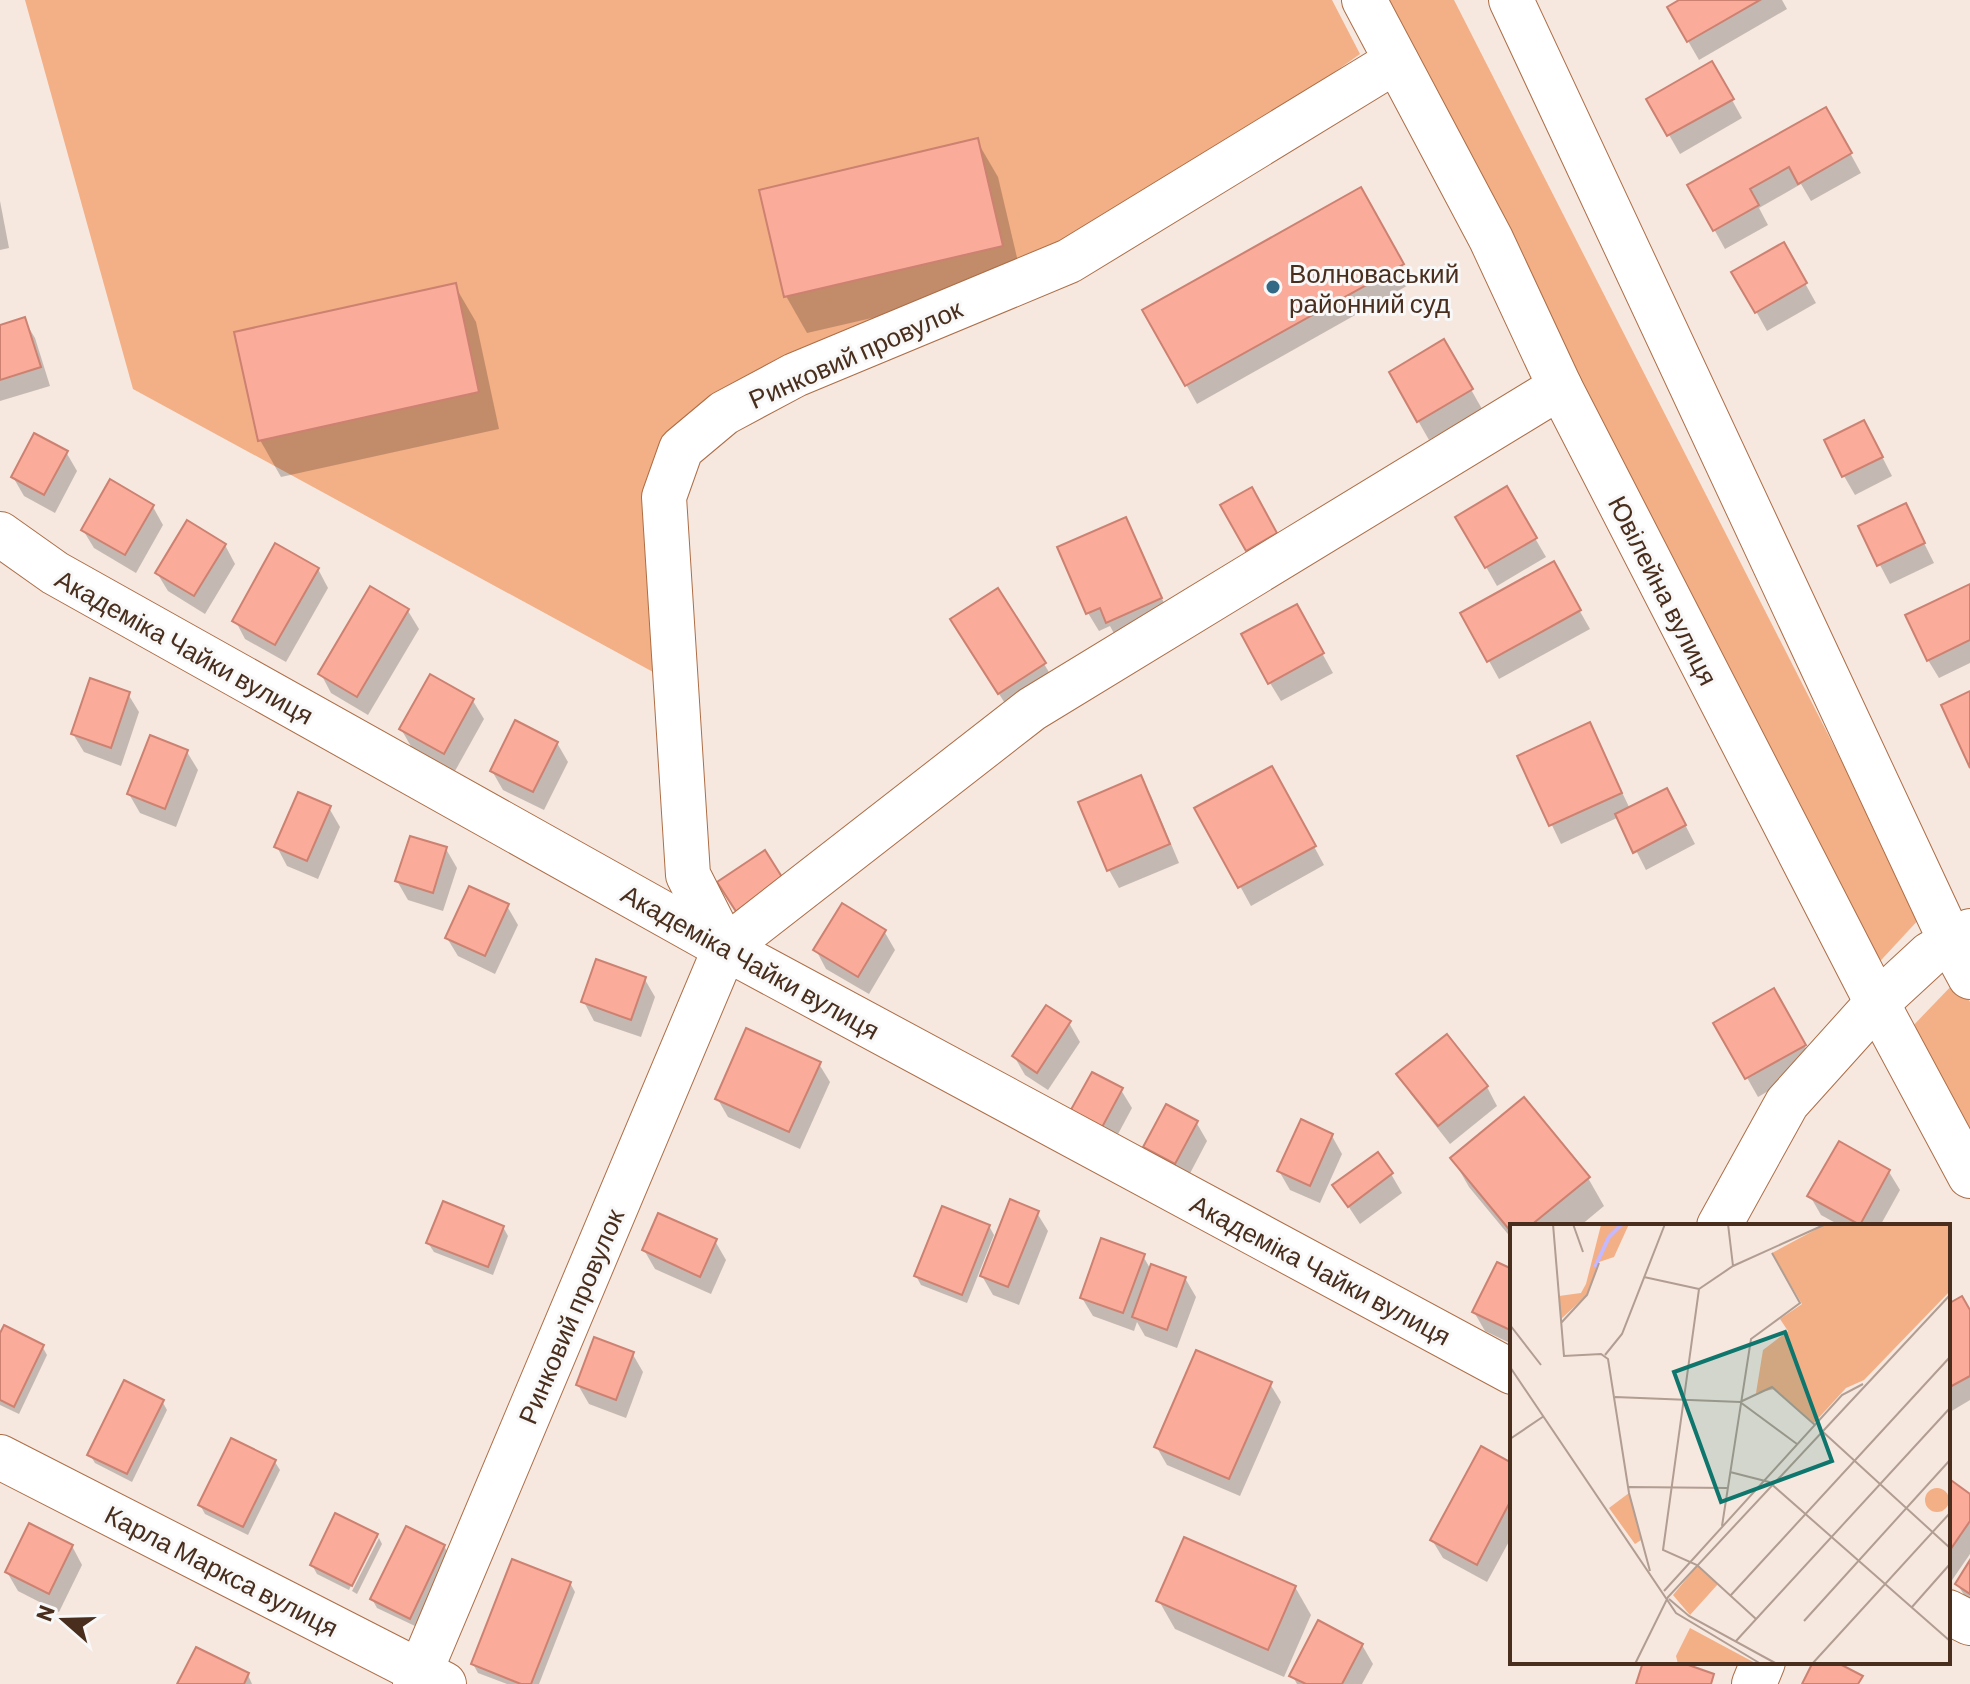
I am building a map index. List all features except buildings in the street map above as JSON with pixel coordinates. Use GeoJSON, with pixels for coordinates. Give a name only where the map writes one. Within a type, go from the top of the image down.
{"type":"FeatureCollection","features":[{"type":"Feature","properties":{"kind":"street","name":"Ювілейна вулиця"},"geometry":{"type":"LineString","coordinates":[[1364,0],[1491,239],[1560,387],[1877,1003],[1970,1176]]}},
{"type":"Feature","properties":{"kind":"street"},"geometry":{"type":"LineString","coordinates":[[1511,0],[1964,950],[1930,954],[1877,1003],[1787,1103],[1720,1224]]}},
{"type":"Feature","properties":{"kind":"street","name":"Ринковий провулок"},"geometry":{"type":"LineString","coordinates":[[725,948],[688,875],[664,497],[681,449],[724,413],[795,375],[1069,261],[1396,61]]}},
{"type":"Feature","properties":{"kind":"street","name":"Ринковий провулок"},"geometry":{"type":"LineString","coordinates":[[426,1680],[725,948],[1032,709],[1560,387]]}},
{"type":"Feature","properties":{"kind":"street","name":"Академіка Чайки вулиця"},"geometry":{"type":"LineString","coordinates":[[0,534],[68,581],[725,948],[1510,1371]]}},
{"type":"Feature","properties":{"kind":"street","name":"Карла Маркса вулиця"},"geometry":{"type":"LineString","coordinates":[[0,1457],[426,1680]]}},
{"type":"Feature","properties":{"kind":"street"},"geometry":{"type":"LineString","coordinates":[[1950,1613],[1970,1623]]}},
{"type":"Feature","properties":{"kind":"street"},"geometry":{"type":"LineString","coordinates":[[1754,1684],[1762,1664]]}},
{"type":"Feature","properties":{"kind":"shaded area"},"geometry":{"type":"Polygon","coordinates":[[[25,0],[1332,0],[1360,54],[1069,261],[681,449],[677,685],[133,389],[25,0]]]}},
{"type":"Feature","properties":{"kind":"shaded area"},"geometry":{"type":"Polygon","coordinates":[[[1366,0],[1454,0],[1921,917],[1871,971],[1366,0]]]}},
{"type":"Feature","properties":{"kind":"shaded area"},"geometry":{"type":"Polygon","coordinates":[[[1958,979],[1970,1002],[1970,1146],[1909,1030],[1958,979]]]}},
{"type":"Feature","properties":{"kind":"place","name":"Волноваський районний суд"},"geometry":{"type":"Point","coordinates":[1273,287]}}]}
